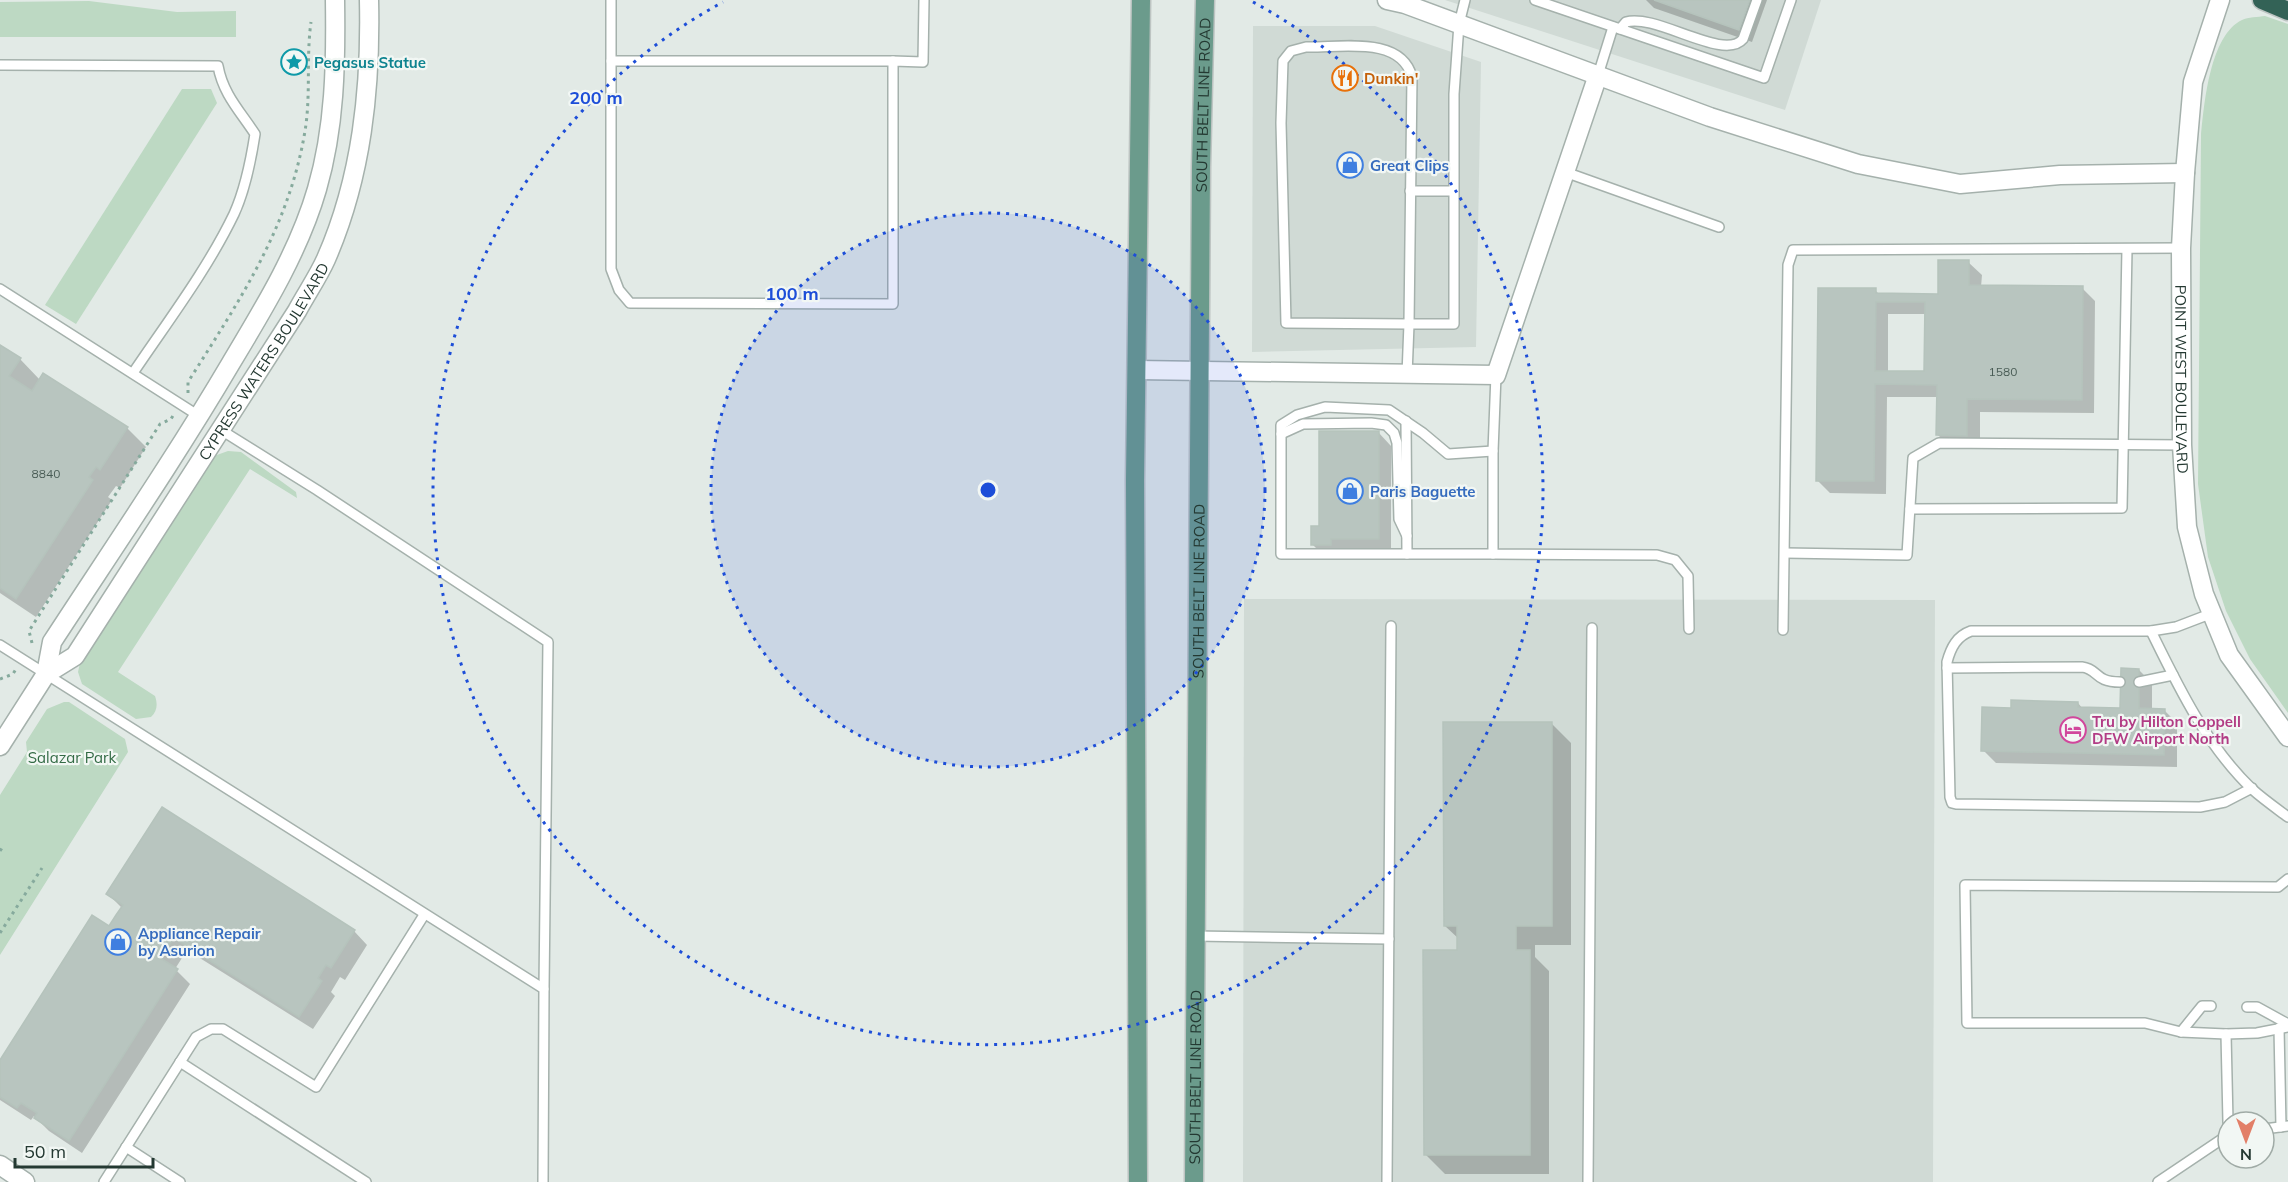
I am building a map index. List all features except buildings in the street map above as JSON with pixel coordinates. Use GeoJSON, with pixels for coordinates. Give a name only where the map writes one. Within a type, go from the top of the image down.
{"type":"FeatureCollection","features":[{"type":"Feature","properties":{"kind":"highway"},"geometry":{"type":"LineString","coordinates":[[2262,0],[2288,10]]}},
{"type":"Feature","properties":{"kind":"main road"},"geometry":{"type":"LineString","coordinates":[[1138,1182],[1137,370],[1141,0]]}},
{"type":"Feature","properties":{"kind":"main road","name":"SOUTH BELT LINE ROAD"},"geometry":{"type":"LineString","coordinates":[[1194,1182],[1205,0]]}},
{"type":"Feature","properties":{"kind":"street","name":"CYPRESS WATERS BOULEVARD"},"geometry":{"type":"LineString","coordinates":[[0,746],[46,674],[52,642],[199,416],[264,309],[299,240],[317,189],[328,141],[336,69],[335,0]]}},
{"type":"Feature","properties":{"kind":"street","name":"CYPRESS WATERS BOULEVARD"},"geometry":{"type":"LineString","coordinates":[[46,674],[75,656],[303,301],[325,260],[345,207],[366,109],[370,62],[369,0]]}},
{"type":"Feature","properties":{"kind":"street"},"geometry":{"type":"LineString","coordinates":[[1387,0],[1710,117],[1858,164],[1960,184],[2060,175],[2185,173]]}},
{"type":"Feature","properties":{"kind":"street","name":"POINT WEST BOULEVARD"},"geometry":{"type":"LineString","coordinates":[[2220,0],[2193,82],[2185,173],[2181,248],[2182,445],[2187,527],[2210,614],[2229,655],[2288,736]]}},
{"type":"Feature","properties":{"kind":"street"},"geometry":{"type":"LineString","coordinates":[[1137,370],[1496,375],[1598,75]]}},
{"type":"Feature","properties":{"kind":"street"},"geometry":{"type":"LineString","coordinates":[[199,416],[221,430]]}},
{"type":"Feature","properties":{"kind":"street"},"geometry":{"type":"LineString","coordinates":[[0,1165],[25,1182]]}},
{"type":"Feature","properties":{"kind":"lane"},"geometry":{"type":"LineString","coordinates":[[611,0],[611,269],[619,290],[630,303],[893,304],[893,61]]}},
{"type":"Feature","properties":{"kind":"lane"},"geometry":{"type":"LineString","coordinates":[[611,61],[923,62],[924,0]]}},
{"type":"Feature","properties":{"kind":"lane"},"geometry":{"type":"LineString","coordinates":[[1407,375],[1409,324],[1412,77],[1406,61],[1397,54],[1381,48],[1306,47],[1286,55],[1283,61],[1281,123],[1286,322],[1409,324],[1454,324],[1453,105],[1458,24],[1465,0]]}},
{"type":"Feature","properties":{"kind":"lane"},"geometry":{"type":"LineString","coordinates":[[1535,0],[1764,78],[1791,0]]}},
{"type":"Feature","properties":{"kind":"lane"},"geometry":{"type":"LineString","coordinates":[[1598,75],[1617,28],[1626,22],[1641,19],[1713,44],[1731,46],[1743,39],[1757,0]]}},
{"type":"Feature","properties":{"kind":"lane"},"geometry":{"type":"LineString","coordinates":[[0,65],[218,66],[221,82],[228,98],[255,134],[251,159],[235,212],[190,289],[133,373]]}},
{"type":"Feature","properties":{"kind":"lane"},"geometry":{"type":"LineString","coordinates":[[1565,172],[1719,227]]}},
{"type":"Feature","properties":{"kind":"lane"},"geometry":{"type":"LineString","coordinates":[[1410,191],[1453,191]]}},
{"type":"Feature","properties":{"kind":"lane"},"geometry":{"type":"LineString","coordinates":[[1783,630],[1788,265],[1793,250],[2181,248]]}},
{"type":"Feature","properties":{"kind":"lane"},"geometry":{"type":"LineString","coordinates":[[1910,509],[2122,508],[2127,249]]}},
{"type":"Feature","properties":{"kind":"lane"},"geometry":{"type":"LineString","coordinates":[[0,289],[199,416]]}},
{"type":"Feature","properties":{"kind":"lane"},"geometry":{"type":"LineString","coordinates":[[1493,554],[1492,450],[1496,375]]}},
{"type":"Feature","properties":{"kind":"lane"},"geometry":{"type":"LineString","coordinates":[[1492,450],[1448,454],[1389,410],[1325,407],[1297,415],[1281,425],[1281,554],[1657,555],[1675,560],[1688,576],[1689,629]]}},
{"type":"Feature","properties":{"kind":"lane"},"geometry":{"type":"LineString","coordinates":[[1406,421],[1407,554]]}},
{"type":"Feature","properties":{"kind":"lane"},"geometry":{"type":"LineString","coordinates":[[1281,434],[1303,424],[1371,423],[1386,425],[1394,433],[1397,443],[1399,519],[1407,536]]}},
{"type":"Feature","properties":{"kind":"lane"},"geometry":{"type":"LineString","coordinates":[[221,430],[317,490],[548,642],[543,1182]]}},
{"type":"Feature","properties":{"kind":"lane"},"geometry":{"type":"LineString","coordinates":[[1785,553],[1907,555],[1913,458],[1939,443],[2182,445]]}},
{"type":"Feature","properties":{"kind":"lane"},"geometry":{"type":"LineString","coordinates":[[2210,614],[2175,627],[2151,630],[1971,631],[1963,634],[1955,642],[1949,654],[1947,668],[1952,802],[2200,807],[2224,802],[2252,788]]}},
{"type":"Feature","properties":{"kind":"lane"},"geometry":{"type":"LineString","coordinates":[[1387,1182],[1391,626]]}},
{"type":"Feature","properties":{"kind":"lane"},"geometry":{"type":"LineString","coordinates":[[1588,1182],[1592,628]]}},
{"type":"Feature","properties":{"kind":"lane"},"geometry":{"type":"LineString","coordinates":[[2151,630],[2199,721],[2252,788],[2288,817]]}},
{"type":"Feature","properties":{"kind":"lane"},"geometry":{"type":"LineString","coordinates":[[0,645],[544,989]]}},
{"type":"Feature","properties":{"kind":"lane"},"geometry":{"type":"LineString","coordinates":[[1947,668],[2082,666],[2088,668],[2102,680],[2120,682]]}},
{"type":"Feature","properties":{"kind":"lane"},"geometry":{"type":"LineString","coordinates":[[2139,682],[2173,675]]}},
{"type":"Feature","properties":{"kind":"lane"},"geometry":{"type":"LineString","coordinates":[[2285,1026],[2257,1033],[2226,1034],[2181,1032],[2145,1023],[1967,1023],[1965,885],[2278,887],[2288,879]]}},
{"type":"Feature","properties":{"kind":"lane"},"geometry":{"type":"LineString","coordinates":[[104,1182],[195,1037],[211,1029],[223,1029],[316,1088],[424,915]]}},
{"type":"Feature","properties":{"kind":"lane"},"geometry":{"type":"LineString","coordinates":[[1195,936],[1389,939]]}},
{"type":"Feature","properties":{"kind":"lane"},"geometry":{"type":"LineString","coordinates":[[2181,1032],[2202,1006],[2211,1006]]}},
{"type":"Feature","properties":{"kind":"lane"},"geometry":{"type":"LineString","coordinates":[[2247,1006],[2257,1007],[2285,1026]]}},
{"type":"Feature","properties":{"kind":"lane"},"geometry":{"type":"LineString","coordinates":[[2285,1026],[2285,1126]]}},
{"type":"Feature","properties":{"kind":"lane"},"geometry":{"type":"LineString","coordinates":[[2226,1034],[2228,1110]]}},
{"type":"Feature","properties":{"kind":"lane"},"geometry":{"type":"LineString","coordinates":[[180,1062],[366,1182]]}},
{"type":"Feature","properties":{"kind":"lane"},"geometry":{"type":"LineString","coordinates":[[2158,1182],[2216,1143]]}},
{"type":"Feature","properties":{"kind":"lane"},"geometry":{"type":"LineString","coordinates":[[126,1147],[180,1182]]}},
{"type":"Feature","properties":{"kind":"path"},"geometry":{"type":"LineString","coordinates":[[189,391],[188,382],[257,270],[272,242],[286,206],[305,130],[311,22]]}},
{"type":"Feature","properties":{"kind":"path"},"geometry":{"type":"LineString","coordinates":[[32,644],[29,632],[160,424],[171,419]]}},
{"type":"Feature","properties":{"kind":"path"},"geometry":{"type":"LineString","coordinates":[[0,679],[13,674]]}},
{"type":"Feature","properties":{"kind":"path"},"geometry":{"type":"LineString","coordinates":[[0,851],[4,845]]}},
{"type":"Feature","properties":{"kind":"path"},"geometry":{"type":"LineString","coordinates":[[0,933],[42,868]]}},
{"type":"Feature","properties":{"kind":"shaded area"},"geometry":{"type":"Polygon","coordinates":[[[1445,0],[1821,0],[1785,110],[1445,0]]]}},
{"type":"Feature","properties":{"kind":"shaded area"},"geometry":{"type":"Polygon","coordinates":[[[1253,26],[1375,26],[1481,62],[1476,347],[1252,352],[1253,26]]]}},
{"type":"Feature","properties":{"kind":"shaded area"},"geometry":{"type":"Polygon","coordinates":[[[1244,599],[1935,600],[1933,1182],[1243,1182],[1244,599]]]}},
{"type":"Feature","properties":{"kind":"green space"},"geometry":{"type":"Polygon","coordinates":[[[89,1],[177,12],[236,11],[236,37],[0,37],[0,2],[89,1]]]}},
{"type":"Feature","properties":{"kind":"green space"},"geometry":{"type":"Polygon","coordinates":[[[2265,16],[2288,24],[2288,713],[2250,659],[2226,611],[2208,557],[2198,484],[2201,136],[2204,106],[2216,55],[2231,28],[2242,20],[2265,16]]]}},
{"type":"Feature","properties":{"kind":"green space"},"geometry":{"type":"Polygon","coordinates":[[[182,89],[211,89],[217,103],[76,324],[45,305],[182,89]]]}},
{"type":"Feature","properties":{"kind":"green space"},"geometry":{"type":"Polygon","coordinates":[[[228,451],[241,452],[296,492],[297,498],[250,469],[118,672],[155,696],[156,708],[153,715],[136,719],[82,684],[78,672],[80,663],[214,456],[228,451]]]}},
{"type":"Feature","properties":{"kind":"green space","name":"Salazar Park"},"geometry":{"type":"Polygon","coordinates":[[[69,702],[125,739],[128,752],[0,955],[0,795],[27,752],[26,742],[47,709],[69,702]]]}},
{"type":"Feature","properties":{"kind":"place","name":"Pegasus Statue"},"geometry":{"type":"Point","coordinates":[294,62]}},
{"type":"Feature","properties":{"kind":"place","name":"Dunkin'"},"geometry":{"type":"Point","coordinates":[1345,78]}},
{"type":"Feature","properties":{"kind":"place","name":"Great Clips"},"geometry":{"type":"Point","coordinates":[1350,165]}},
{"type":"Feature","properties":{"kind":"place","name":"Paris Baguette"},"geometry":{"type":"Point","coordinates":[1350,491]}},
{"type":"Feature","properties":{"kind":"place","name":"Tru by Hilton Coppell DFW Airport North"},"geometry":{"type":"Point","coordinates":[2073,730]}},
{"type":"Feature","properties":{"kind":"place","name":"Appliance Repair by Asurion"},"geometry":{"type":"Point","coordinates":[118,942]}}]}
